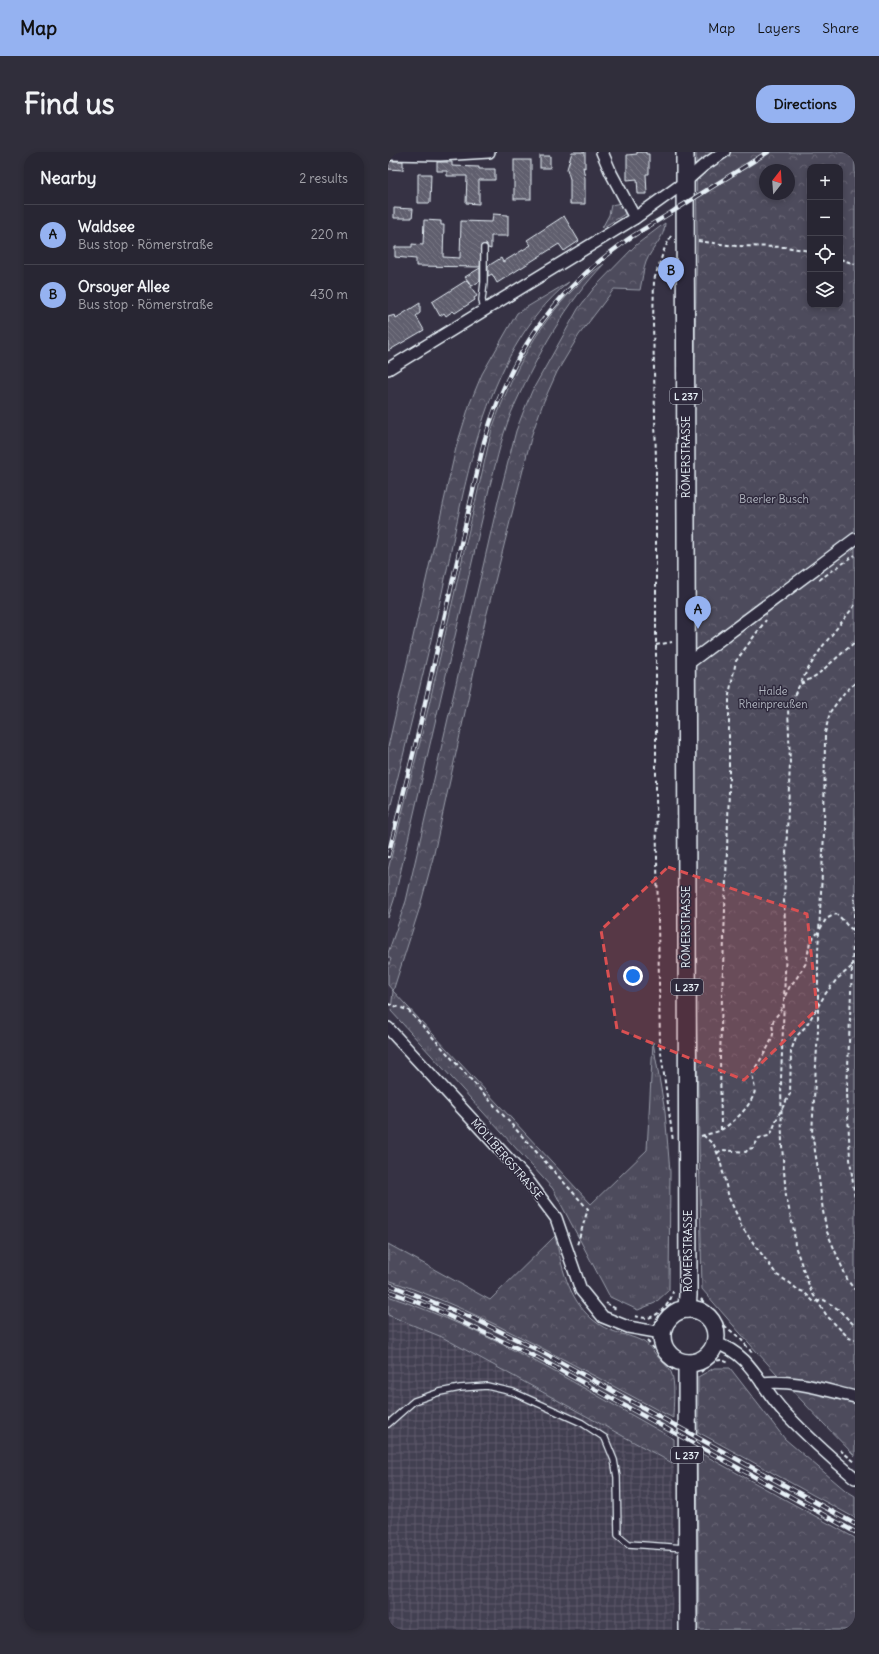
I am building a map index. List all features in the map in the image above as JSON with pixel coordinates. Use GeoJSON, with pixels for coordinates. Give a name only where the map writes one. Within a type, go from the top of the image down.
{"type":"FeatureCollection","features":[{"type":"Feature","properties":{"kind":"main road","name":"RÖMERSTRASSE"},"geometry":{"type":"LineString","coordinates":[[683,1296],[688,1139],[686,640],[679,229],[685,182],[685,152]]}},
{"type":"Feature","properties":{"kind":"main road"},"geometry":{"type":"LineString","coordinates":[[683,1296],[696,1310],[704,1313],[710,1319],[716,1334],[715,1343],[712,1350],[701,1360],[683,1371],[678,1361],[666,1350],[654,1332],[673,1314],[683,1296]]}},
{"type":"Feature","properties":{"kind":"main road","name":"L 237"},"geometry":{"type":"LineString","coordinates":[[683,1371],[688,1630]]}},
{"type":"Feature","properties":{"kind":"street"},"geometry":{"type":"LineString","coordinates":[[388,154],[420,153],[440,156],[489,152]]}},
{"type":"Feature","properties":{"kind":"street"},"geometry":{"type":"LineString","coordinates":[[602,152],[611,173],[635,218]]}},
{"type":"Feature","properties":{"kind":"street"},"geometry":{"type":"LineString","coordinates":[[388,369],[635,218],[685,182],[702,166],[724,152]]}},
{"type":"Feature","properties":{"kind":"street"},"geometry":{"type":"LineString","coordinates":[[685,666],[855,539]]}},
{"type":"Feature","properties":{"kind":"street","name":"MOLLBERGSTRASSE"},"geometry":{"type":"LineString","coordinates":[[388,1028],[526,1178],[556,1218],[581,1290],[603,1317],[628,1327],[654,1332]]}},
{"type":"Feature","properties":{"kind":"street"},"geometry":{"type":"LineString","coordinates":[[715,1343],[728,1347],[740,1355],[792,1420],[829,1456],[855,1478]]}},
{"type":"Feature","properties":{"kind":"street"},"geometry":{"type":"LineString","coordinates":[[762,1383],[776,1381],[796,1384],[855,1398]]}},
{"type":"Feature","properties":{"kind":"lane"},"geometry":{"type":"LineString","coordinates":[[484,248],[484,282],[482,300],[484,310]]}},
{"type":"Feature","properties":{"kind":"lane"},"geometry":{"type":"LineString","coordinates":[[388,1424],[414,1402],[440,1392],[460,1388],[487,1386],[512,1392],[582,1423],[605,1438],[614,1460],[617,1477],[618,1535],[629,1544],[687,1548]]}},
{"type":"Feature","properties":{"kind":"path"},"geometry":{"type":"LineString","coordinates":[[688,1139],[660,1045],[656,796],[656,462],[653,323],[654,280],[664,250],[679,229],[697,241],[736,246],[785,246],[807,250]]}},
{"type":"Feature","properties":{"kind":"path"},"geometry":{"type":"LineString","coordinates":[[843,260],[855,264]]}},
{"type":"Feature","properties":{"kind":"path"},"geometry":{"type":"LineString","coordinates":[[817,582],[855,555]]}},
{"type":"Feature","properties":{"kind":"path"},"geometry":{"type":"LineString","coordinates":[[855,605],[822,647],[808,669],[788,707],[790,764],[784,900],[786,947],[781,1079],[786,1196],[794,1231],[795,1246],[811,1291],[827,1316],[849,1338],[855,1340]]}},
{"type":"Feature","properties":{"kind":"path"},"geometry":{"type":"LineString","coordinates":[[721,1130],[720,1057],[723,994],[724,902],[729,791],[729,695],[736,661],[766,619]]}},
{"type":"Feature","properties":{"kind":"path"},"geometry":{"type":"LineString","coordinates":[[656,645],[686,640]]}},
{"type":"Feature","properties":{"kind":"path"},"geometry":{"type":"LineString","coordinates":[[800,684],[817,675],[855,642]]}},
{"type":"Feature","properties":{"kind":"path"},"geometry":{"type":"LineString","coordinates":[[855,683],[830,712],[825,733],[824,833],[819,931],[818,1030],[812,1133],[818,1163],[823,1211],[827,1232],[848,1281],[855,1290]]}},
{"type":"Feature","properties":{"kind":"path"},"geometry":{"type":"LineString","coordinates":[[855,892],[854,964],[847,1092],[850,1159],[855,1200]]}},
{"type":"Feature","properties":{"kind":"path"},"geometry":{"type":"LineString","coordinates":[[688,1139],[721,1130],[740,1116],[754,1094],[755,1088],[753,1072],[760,1062],[773,1034],[773,1021],[781,1013],[784,997],[806,963],[810,942],[826,919],[836,914],[840,916],[848,928],[855,930]]}},
{"type":"Feature","properties":{"kind":"path"},"geometry":{"type":"LineString","coordinates":[[717,1153],[722,1150],[746,1152],[748,1149],[753,1148],[759,1138],[769,1136],[771,1134],[778,1116],[790,1094],[791,1051],[796,1037],[806,1026],[826,993],[837,979],[854,964]]}},
{"type":"Feature","properties":{"kind":"path"},"geometry":{"type":"LineString","coordinates":[[388,1004],[408,1010],[588,1208],[577,1244],[579,1251]]}},
{"type":"Feature","properties":{"kind":"path"},"geometry":{"type":"LineString","coordinates":[[688,1139],[714,1145],[729,1198],[741,1226],[777,1275],[804,1292],[814,1302],[824,1300],[838,1309],[855,1326]]}},
{"type":"Feature","properties":{"kind":"path"},"geometry":{"type":"LineString","coordinates":[[630,1316],[647,1318],[657,1313],[667,1305],[673,1293],[683,1296],[697,1295],[726,1327],[740,1338],[756,1358]]}},
{"type":"Feature","properties":{"kind":"path"},"geometry":{"type":"LineString","coordinates":[[605,1303],[624,1313]]}},
{"type":"Feature","properties":{"kind":"path"},"geometry":{"type":"LineString","coordinates":[[647,1318],[654,1332],[647,1342],[674,1370],[700,1374],[711,1361],[716,1360],[722,1360],[734,1366]]}},
{"type":"Feature","properties":{"kind":"path"},"geometry":{"type":"LineString","coordinates":[[839,1449],[855,1462]]}},
{"type":"Feature","properties":{"kind":"highlighted area"},"geometry":{"type":"Polygon","coordinates":[[[668,867],[807,914],[817,1009],[744,1080],[617,1029],[601,930],[668,867]]]}},
{"type":"Feature","properties":{"kind":"shaded area"},"geometry":{"type":"Polygon","coordinates":[[[388,1280],[423,1292],[483,1317],[668,1415],[668,1435],[499,1343],[466,1327],[388,1296],[388,1280]]]}},
{"type":"Feature","properties":{"kind":"shaded area"},"geometry":{"type":"Polygon","coordinates":[[[388,1315],[442,1337],[674,1464],[672,1630],[388,1630],[388,1315]]]}},
{"type":"Feature","properties":{"kind":"green space","name":"Halde Rheinpreußen"},"geometry":{"type":"Polygon","coordinates":[[[696,152],[855,152],[855,1456],[777,1374],[702,1289],[689,653],[697,241],[696,152]]]}},
{"type":"Feature","properties":{"kind":"green space"},"geometry":{"type":"Polygon","coordinates":[[[621,203],[625,214],[602,228],[609,215],[611,205],[621,203]]]}},
{"type":"Feature","properties":{"kind":"green space"},"geometry":{"type":"Polygon","coordinates":[[[665,223],[661,238],[646,262],[640,290],[614,289],[579,335],[557,372],[543,403],[532,434],[485,621],[433,858],[419,910],[393,991],[388,985],[388,967],[391,959],[388,957],[388,953],[406,901],[499,497],[516,431],[532,391],[578,309],[594,288],[636,245],[665,223]]]}},
{"type":"Feature","properties":{"kind":"green space"},"geometry":{"type":"Polygon","coordinates":[[[604,264],[590,279],[554,329],[511,412],[507,423],[489,489],[394,900],[388,918],[388,870],[425,722],[492,429],[511,382],[535,338],[566,297],[584,279],[604,264]]]}},
{"type":"Feature","properties":{"kind":"green space"},"geometry":{"type":"Polygon","coordinates":[[[569,282],[539,312],[515,347],[496,386],[481,428],[469,470],[435,625],[388,817],[388,747],[456,448],[470,403],[482,374],[517,313],[569,282]]]}},
{"type":"Feature","properties":{"kind":"green space"},"geometry":{"type":"Polygon","coordinates":[[[393,991],[591,1204],[647,1150],[653,1042],[665,1112],[670,1172],[669,1290],[655,1303],[638,1310],[610,1297],[553,1189],[391,1011],[393,991]]]}},
{"type":"Feature","properties":{"kind":"green space"},"geometry":{"type":"Polygon","coordinates":[[[555,1236],[563,1270],[571,1291],[584,1310],[592,1319],[604,1328],[644,1342],[670,1370],[673,1376],[673,1418],[533,1343],[498,1326],[462,1309],[388,1280],[388,1244],[490,1300],[555,1236]]]}},
{"type":"Feature","properties":{"kind":"green space"},"geometry":{"type":"Polygon","coordinates":[[[388,1296],[462,1325],[498,1342],[674,1439],[674,1464],[442,1337],[388,1315],[388,1296]]]}},
{"type":"Feature","properties":{"kind":"green space"},"geometry":{"type":"Polygon","coordinates":[[[714,1368],[730,1368],[785,1439],[845,1490],[855,1496],[855,1518],[698,1432],[698,1377],[714,1368]]]}},
{"type":"Feature","properties":{"kind":"green space"},"geometry":{"type":"Polygon","coordinates":[[[697,1451],[855,1538],[855,1630],[699,1630],[697,1451]]]}},
{"type":"Feature","properties":{"kind":"building"},"geometry":{"type":"Polygon","coordinates":[[[572,152],[585,152],[585,168],[583,167],[585,178],[585,204],[570,204],[570,179],[567,169],[572,152]]]}},
{"type":"Feature","properties":{"kind":"building"},"geometry":{"type":"Polygon","coordinates":[[[637,152],[646,152],[646,154],[649,154],[649,174],[646,174],[647,194],[638,194],[637,179],[627,180],[627,155],[637,154],[637,152]]]}},
{"type":"Feature","properties":{"kind":"building"},"geometry":{"type":"Polygon","coordinates":[[[540,156],[550,156],[550,168],[540,168],[540,156]]]}},
{"type":"Feature","properties":{"kind":"building"},"geometry":{"type":"Polygon","coordinates":[[[514,160],[531,160],[531,199],[514,199],[514,160]]]}},
{"type":"Feature","properties":{"kind":"building"},"geometry":{"type":"Polygon","coordinates":[[[388,161],[403,161],[403,170],[388,169],[388,161]]]}},
{"type":"Feature","properties":{"kind":"building"},"geometry":{"type":"Polygon","coordinates":[[[437,162],[452,162],[452,166],[495,169],[495,180],[479,180],[479,204],[466,203],[467,176],[447,176],[447,171],[437,171],[437,162]]]}},
{"type":"Feature","properties":{"kind":"building"},"geometry":{"type":"Polygon","coordinates":[[[418,174],[431,174],[430,203],[418,203],[418,174]]]}},
{"type":"Feature","properties":{"kind":"building"},"geometry":{"type":"Polygon","coordinates":[[[394,208],[413,209],[412,218],[394,218],[394,208]]]}},
{"type":"Feature","properties":{"kind":"building"},"geometry":{"type":"Polygon","coordinates":[[[493,214],[508,215],[508,236],[491,236],[491,249],[488,248],[486,244],[481,246],[480,267],[416,266],[416,259],[395,257],[395,247],[412,247],[412,244],[423,245],[424,220],[441,221],[441,225],[444,225],[443,257],[460,258],[461,221],[492,222],[493,214]]]}},
{"type":"Feature","properties":{"kind":"building"},"geometry":{"type":"Polygon","coordinates":[[[564,216],[579,241],[564,251],[559,244],[497,283],[492,274],[488,276],[488,266],[501,258],[503,262],[531,245],[527,240],[564,216]]]}},
{"type":"Feature","properties":{"kind":"building"},"geometry":{"type":"Polygon","coordinates":[[[480,268],[480,281],[472,286],[465,277],[480,268]]]}},
{"type":"Feature","properties":{"kind":"building"},"geometry":{"type":"Polygon","coordinates":[[[467,280],[477,296],[474,298],[475,300],[455,313],[453,311],[446,316],[444,313],[440,316],[432,302],[467,280]]]}},
{"type":"Feature","properties":{"kind":"building"},"geometry":{"type":"Polygon","coordinates":[[[420,303],[420,313],[416,316],[424,330],[388,351],[388,317],[395,315],[396,318],[420,303]]]}},
{"type":"Feature","properties":{"kind":"railway"},"geometry":{"type":"LineString","coordinates":[[388,856],[418,734],[484,442],[505,384],[519,357],[534,332],[552,309],[594,266],[632,236],[768,152]]}},
{"type":"Feature","properties":{"kind":"railway"},"geometry":{"type":"LineString","coordinates":[[388,1284],[475,1319],[540,1351],[855,1524]]}},
{"type":"Feature","properties":{"kind":"railway"},"geometry":{"type":"LineString","coordinates":[[388,1291],[430,1307],[538,1358],[855,1532]]}},
{"type":"Feature","properties":{"kind":"place","name":"Orsoyer Allee"},"geometry":{"type":"Point","coordinates":[671,290]}},
{"type":"Feature","properties":{"kind":"place","name":"Waldsee"},"geometry":{"type":"Point","coordinates":[698,629]}},
{"type":"Feature","properties":{"kind":"park label","name":"Baerler Busch"},"geometry":{"type":"Point","coordinates":[774,499]}}]}
